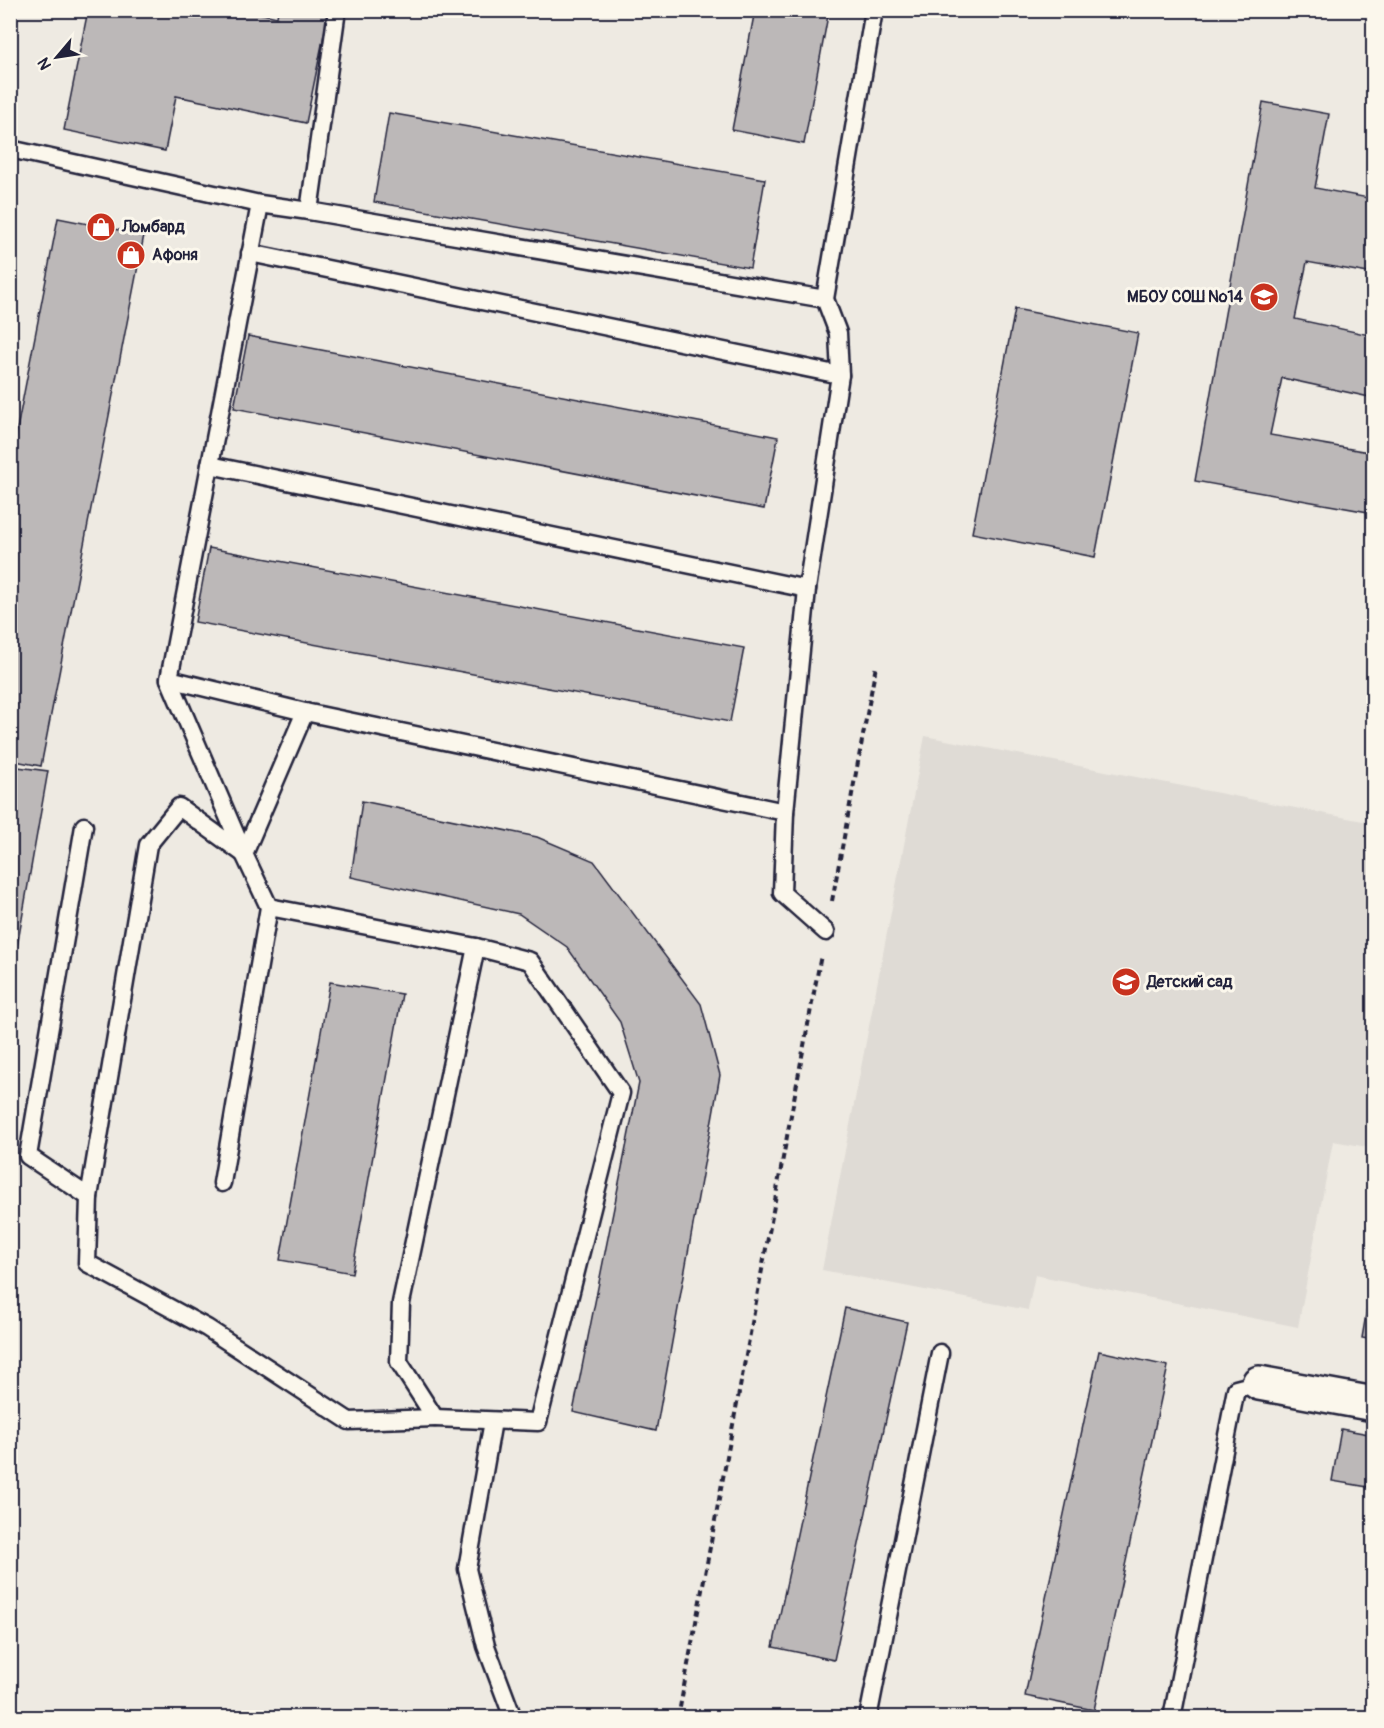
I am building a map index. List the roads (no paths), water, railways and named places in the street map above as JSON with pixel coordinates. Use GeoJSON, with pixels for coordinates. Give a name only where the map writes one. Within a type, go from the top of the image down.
{"type":"FeatureCollection","features":[{"type":"Feature","properties":{"kind":"street"},"geometry":{"type":"LineString","coordinates":[[1259,1383],[1374,1404]]}},
{"type":"Feature","properties":{"kind":"lane"},"geometry":{"type":"LineString","coordinates":[[309,211],[337,10]]}},
{"type":"Feature","properties":{"kind":"lane"},"geometry":{"type":"LineString","coordinates":[[826,932],[782,893],[785,812],[807,589],[840,375],[837,333],[825,299],[874,10]]}},
{"type":"Feature","properties":{"kind":"lane"},"geometry":{"type":"LineString","coordinates":[[10,149],[260,204],[825,299]]}},
{"type":"Feature","properties":{"kind":"lane"},"geometry":{"type":"LineString","coordinates":[[222,1183],[269,907],[169,679],[260,204]]}},
{"type":"Feature","properties":{"kind":"lane"},"geometry":{"type":"LineString","coordinates":[[250,253],[840,375]]}},
{"type":"Feature","properties":{"kind":"lane"},"geometry":{"type":"LineString","coordinates":[[210,465],[807,589]]}},
{"type":"Feature","properties":{"kind":"lane"},"geometry":{"type":"LineString","coordinates":[[169,679],[305,712],[785,812]]}},
{"type":"Feature","properties":{"kind":"lane"},"geometry":{"type":"LineString","coordinates":[[244,854],[305,712]]}},
{"type":"Feature","properties":{"kind":"lane"},"geometry":{"type":"LineString","coordinates":[[244,854],[179,807],[148,845],[89,1197],[87,1263],[207,1328],[349,1421],[435,1418],[538,1422],[621,1093],[530,961],[476,947],[269,907]]}},
{"type":"Feature","properties":{"kind":"lane"},"geometry":{"type":"LineString","coordinates":[[84,826],[28,1156],[89,1197]]}},
{"type":"Feature","properties":{"kind":"lane"},"geometry":{"type":"LineString","coordinates":[[435,1418],[399,1362],[400,1303],[476,947]]}},
{"type":"Feature","properties":{"kind":"lane"},"geometry":{"type":"LineString","coordinates":[[868,1718],[940,1353]]}},
{"type":"Feature","properties":{"kind":"lane"},"geometry":{"type":"LineString","coordinates":[[1172,1718],[1236,1389],[1259,1383]]}},
{"type":"Feature","properties":{"kind":"lane"},"geometry":{"type":"LineString","coordinates":[[493,1420],[467,1569],[486,1646],[513,1718]]}},
{"type":"Feature","properties":{"kind":"place","name":"Ломбард"},"geometry":{"type":"Point","coordinates":[101,227]}},
{"type":"Feature","properties":{"kind":"place","name":"Афоня"},"geometry":{"type":"Point","coordinates":[131,255]}},
{"type":"Feature","properties":{"kind":"place","name":"МБОУ СОШ №14"},"geometry":{"type":"Point","coordinates":[1264,297]}},
{"type":"Feature","properties":{"kind":"place","name":"Детский сад"},"geometry":{"type":"Point","coordinates":[1126,982]}}]}
